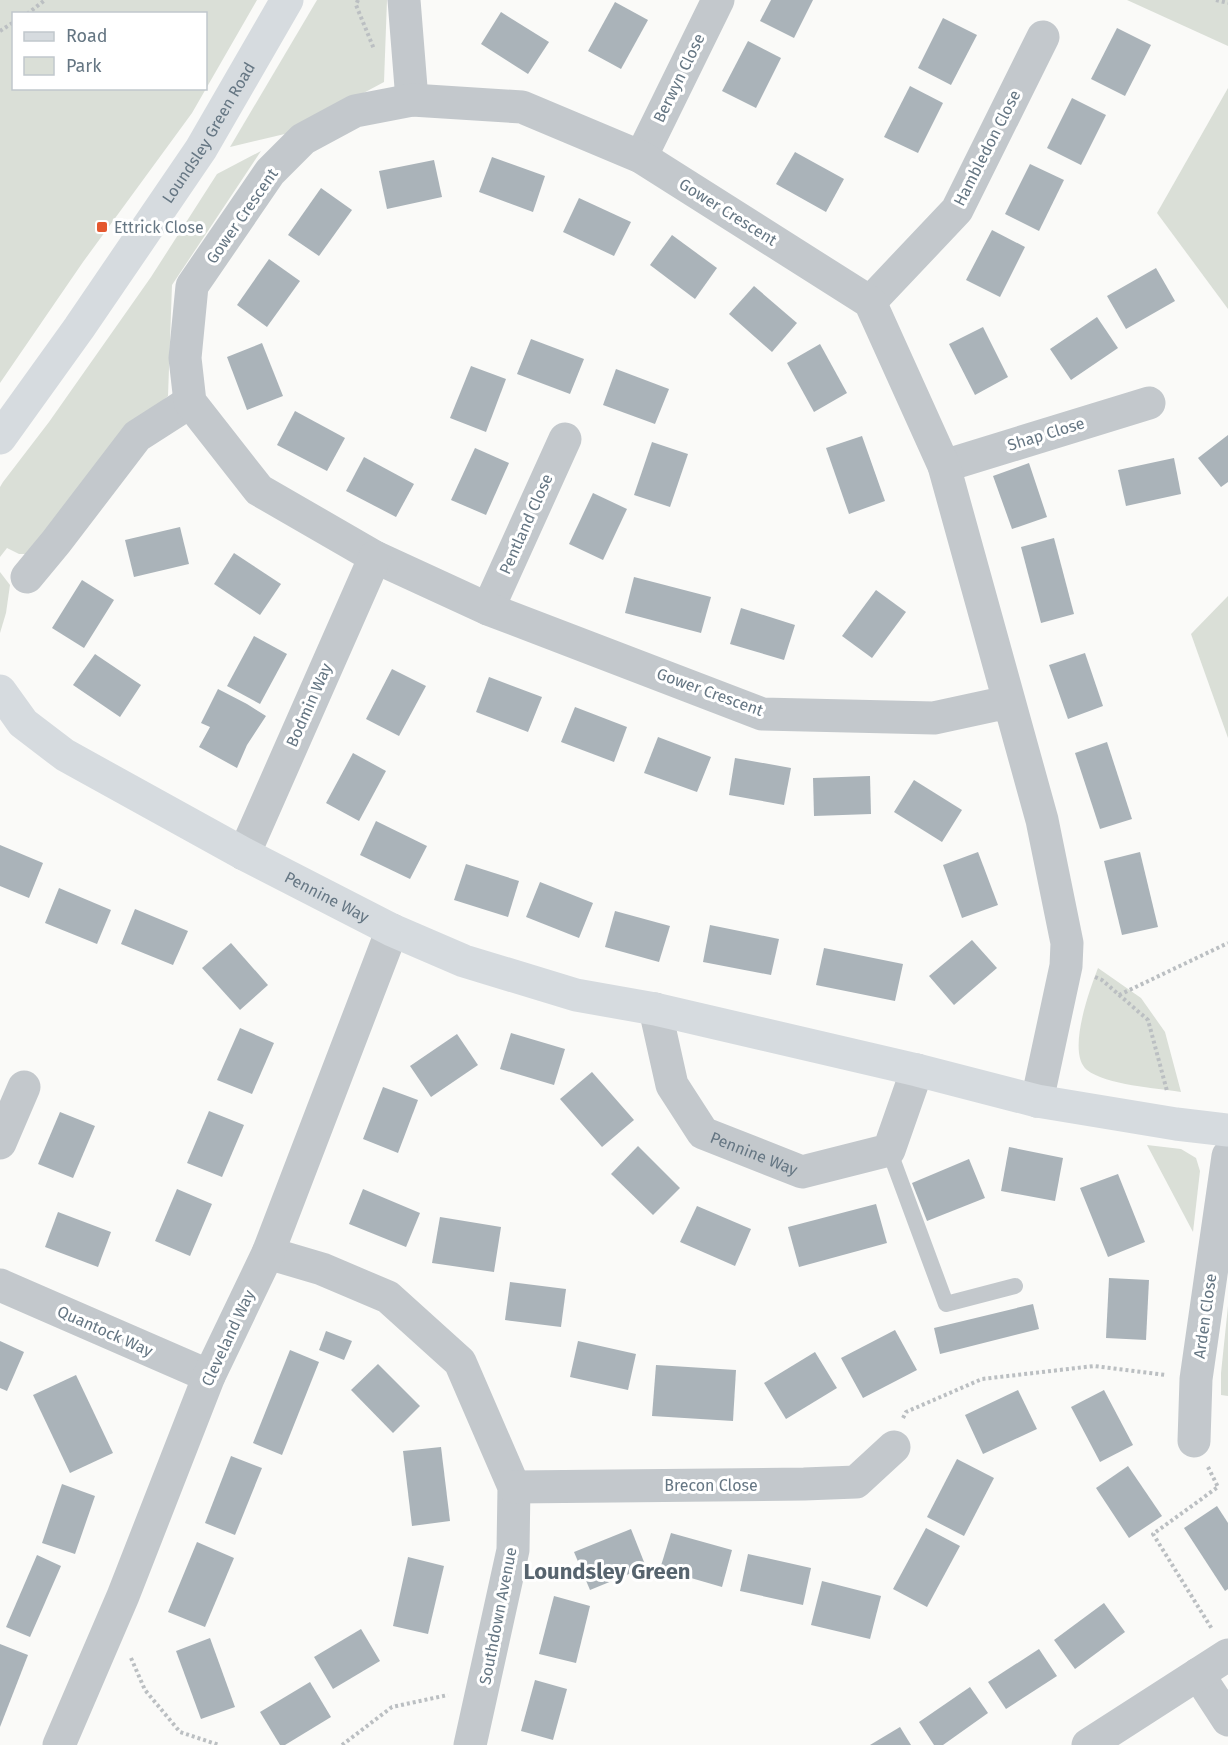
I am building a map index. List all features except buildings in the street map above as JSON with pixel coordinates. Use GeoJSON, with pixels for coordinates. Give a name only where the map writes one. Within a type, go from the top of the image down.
{"type":"FeatureCollection","features":[{"type":"Feature","properties":{"kind":"street","name":"Loundsley Green Road"},"geometry":{"type":"LineString","coordinates":[[0,438],[79,328],[201,149],[287,0]]}},
{"type":"Feature","properties":{"kind":"street"},"geometry":{"type":"LineString","coordinates":[[404,0],[412,100]]}},
{"type":"Feature","properties":{"kind":"street","name":"Berwyn Close"},"geometry":{"type":"LineString","coordinates":[[641,157],[718,0]]}},
{"type":"Feature","properties":{"kind":"street","name":"Hambledon Close"},"geometry":{"type":"LineString","coordinates":[[870,302],[957,210],[1043,37]]}},
{"type":"Feature","properties":{"kind":"street","name":"Gower Crescent"},"geometry":{"type":"LineString","coordinates":[[870,302],[641,157],[522,107],[412,100],[355,111],[303,139],[270,172],[192,286],[185,358],[190,402],[259,490],[375,557],[488,609],[762,714],[934,718],[1008,702]]}},
{"type":"Feature","properties":{"kind":"street"},"geometry":{"type":"LineString","coordinates":[[870,302],[944,466],[1042,820],[1067,943],[1065,966],[1037,1101]]}},
{"type":"Feature","properties":{"kind":"street"},"geometry":{"type":"LineString","coordinates":[[27,577],[137,436],[190,402]]}},
{"type":"Feature","properties":{"kind":"street","name":"Shap Close"},"geometry":{"type":"LineString","coordinates":[[944,466],[1149,403]]}},
{"type":"Feature","properties":{"kind":"street","name":"Pentland Close"},"geometry":{"type":"LineString","coordinates":[[488,609],[565,439]]}},
{"type":"Feature","properties":{"kind":"street","name":"Bodmin Way"},"geometry":{"type":"LineString","coordinates":[[244,854],[375,557]]}},
{"type":"Feature","properties":{"kind":"street","name":"Pennine Way"},"geometry":{"type":"LineString","coordinates":[[0,691],[12,720],[65,755],[244,854],[392,930],[464,961],[576,995],[655,1009],[917,1070],[1037,1101],[1176,1124],[1228,1130]]}},
{"type":"Feature","properties":{"kind":"street","name":"Cleveland Way"},"geometry":{"type":"LineString","coordinates":[[59,1745],[123,1596],[209,1376],[268,1252],[392,930]]}},
{"type":"Feature","properties":{"kind":"street","name":"Pennine Way"},"geometry":{"type":"LineString","coordinates":[[655,1009],[672,1085],[703,1133],[802,1172],[889,1150]]}},
{"type":"Feature","properties":{"kind":"street"},"geometry":{"type":"LineString","coordinates":[[889,1150],[917,1070]]}},
{"type":"Feature","properties":{"kind":"street"},"geometry":{"type":"LineString","coordinates":[[0,1143],[24,1087]]}},
{"type":"Feature","properties":{"kind":"street","name":"Arden Close"},"geometry":{"type":"LineString","coordinates":[[1194,1441],[1196,1379],[1228,1156]]}},
{"type":"Feature","properties":{"kind":"street","name":"Southdown Avenue"},"geometry":{"type":"LineString","coordinates":[[268,1252],[322,1269],[388,1297],[460,1362],[514,1487],[513,1550],[470,1745]]}},
{"type":"Feature","properties":{"kind":"street","name":"Quantock Way"},"geometry":{"type":"LineString","coordinates":[[0,1285],[209,1376]]}},
{"type":"Feature","properties":{"kind":"street","name":"Brecon Close"},"geometry":{"type":"LineString","coordinates":[[514,1487],[856,1482],[894,1447]]}},
{"type":"Feature","properties":{"kind":"street"},"geometry":{"type":"LineString","coordinates":[[1088,1745],[1228,1655]]}},
{"type":"Feature","properties":{"kind":"street"},"geometry":{"type":"LineString","coordinates":[[1198,1674],[1228,1720]]}},
{"type":"Feature","properties":{"kind":"lane"},"geometry":{"type":"LineString","coordinates":[[889,1150],[946,1304],[1015,1286]]}},
{"type":"Feature","properties":{"kind":"path"},"geometry":{"type":"LineString","coordinates":[[30,12],[45,0]]}},
{"type":"Feature","properties":{"kind":"path"},"geometry":{"type":"LineString","coordinates":[[1216,0],[1228,3]]}},
{"type":"Feature","properties":{"kind":"path"},"geometry":{"type":"LineString","coordinates":[[1119,995],[1228,944]]}},
{"type":"Feature","properties":{"kind":"path"},"geometry":{"type":"LineString","coordinates":[[1065,966],[1102,980],[1148,1020],[1176,1124]]}},
{"type":"Feature","properties":{"kind":"path"},"geometry":{"type":"LineString","coordinates":[[894,1447],[895,1432],[906,1412],[982,1379],[1094,1366],[1196,1379]]}},
{"type":"Feature","properties":{"kind":"path"},"geometry":{"type":"LineString","coordinates":[[1194,1441],[1218,1487],[1153,1534],[1228,1655]]}},
{"type":"Feature","properties":{"kind":"path"},"geometry":{"type":"LineString","coordinates":[[129,1651],[145,1690],[180,1732],[219,1745]]}},
{"type":"Feature","properties":{"kind":"path"},"geometry":{"type":"LineString","coordinates":[[342,1745],[393,1707],[484,1688]]}},
{"type":"Feature","properties":{"kind":"green space"},"geometry":{"type":"Polygon","coordinates":[[[0,0],[257,0],[207,87],[207,12],[12,12],[12,90],[205,90],[192,113],[83,262],[0,383],[0,0]]]}},
{"type":"Feature","properties":{"kind":"green space"},"geometry":{"type":"Polygon","coordinates":[[[317,0],[387,0],[384,82],[289,133],[230,147],[317,0]]]}},
{"type":"Feature","properties":{"kind":"green space"},"geometry":{"type":"Polygon","coordinates":[[[1127,0],[1228,0],[1228,46],[1127,0]]]}},
{"type":"Feature","properties":{"kind":"green space"},"geometry":{"type":"Polygon","coordinates":[[[1228,88],[1228,309],[1157,213],[1228,88]]]}},
{"type":"Feature","properties":{"kind":"green space"},"geometry":{"type":"Polygon","coordinates":[[[261,151],[172,285],[168,396],[121,436],[32,554],[19,554],[7,548],[0,557],[0,487],[3,482],[49,422],[151,277],[217,174],[261,151]]]}},
{"type":"Feature","properties":{"kind":"green space"},"geometry":{"type":"Polygon","coordinates":[[[0,572],[10,585],[0,633],[0,572]]]}},
{"type":"Feature","properties":{"kind":"green space"},"geometry":{"type":"Polygon","coordinates":[[[1228,596],[1228,738],[1191,634],[1228,596]]]}},
{"type":"Feature","properties":{"kind":"green space"},"geometry":{"type":"Polygon","coordinates":[[[1098,968],[1141,998],[1165,1032],[1181,1092],[1106,1079],[1087,1070],[1081,1062],[1079,1036],[1098,968]]]}},
{"type":"Feature","properties":{"kind":"green space"},"geometry":{"type":"Polygon","coordinates":[[[1147,1145],[1181,1149],[1196,1158],[1200,1171],[1193,1232],[1147,1145]]]}},
{"type":"Feature","properties":{"kind":"green space"},"geometry":{"type":"Polygon","coordinates":[[[1228,1306],[1228,1396],[1221,1395],[1221,1373],[1228,1306]]]}},
{"type":"Feature","properties":{"kind":"place","name":"Ettrick Close"},"geometry":{"type":"Point","coordinates":[102,227]}},
{"type":"Feature","properties":{"kind":"district","name":"Loundsley Green"},"geometry":{"type":"Point","coordinates":[607,1571]}}]}
